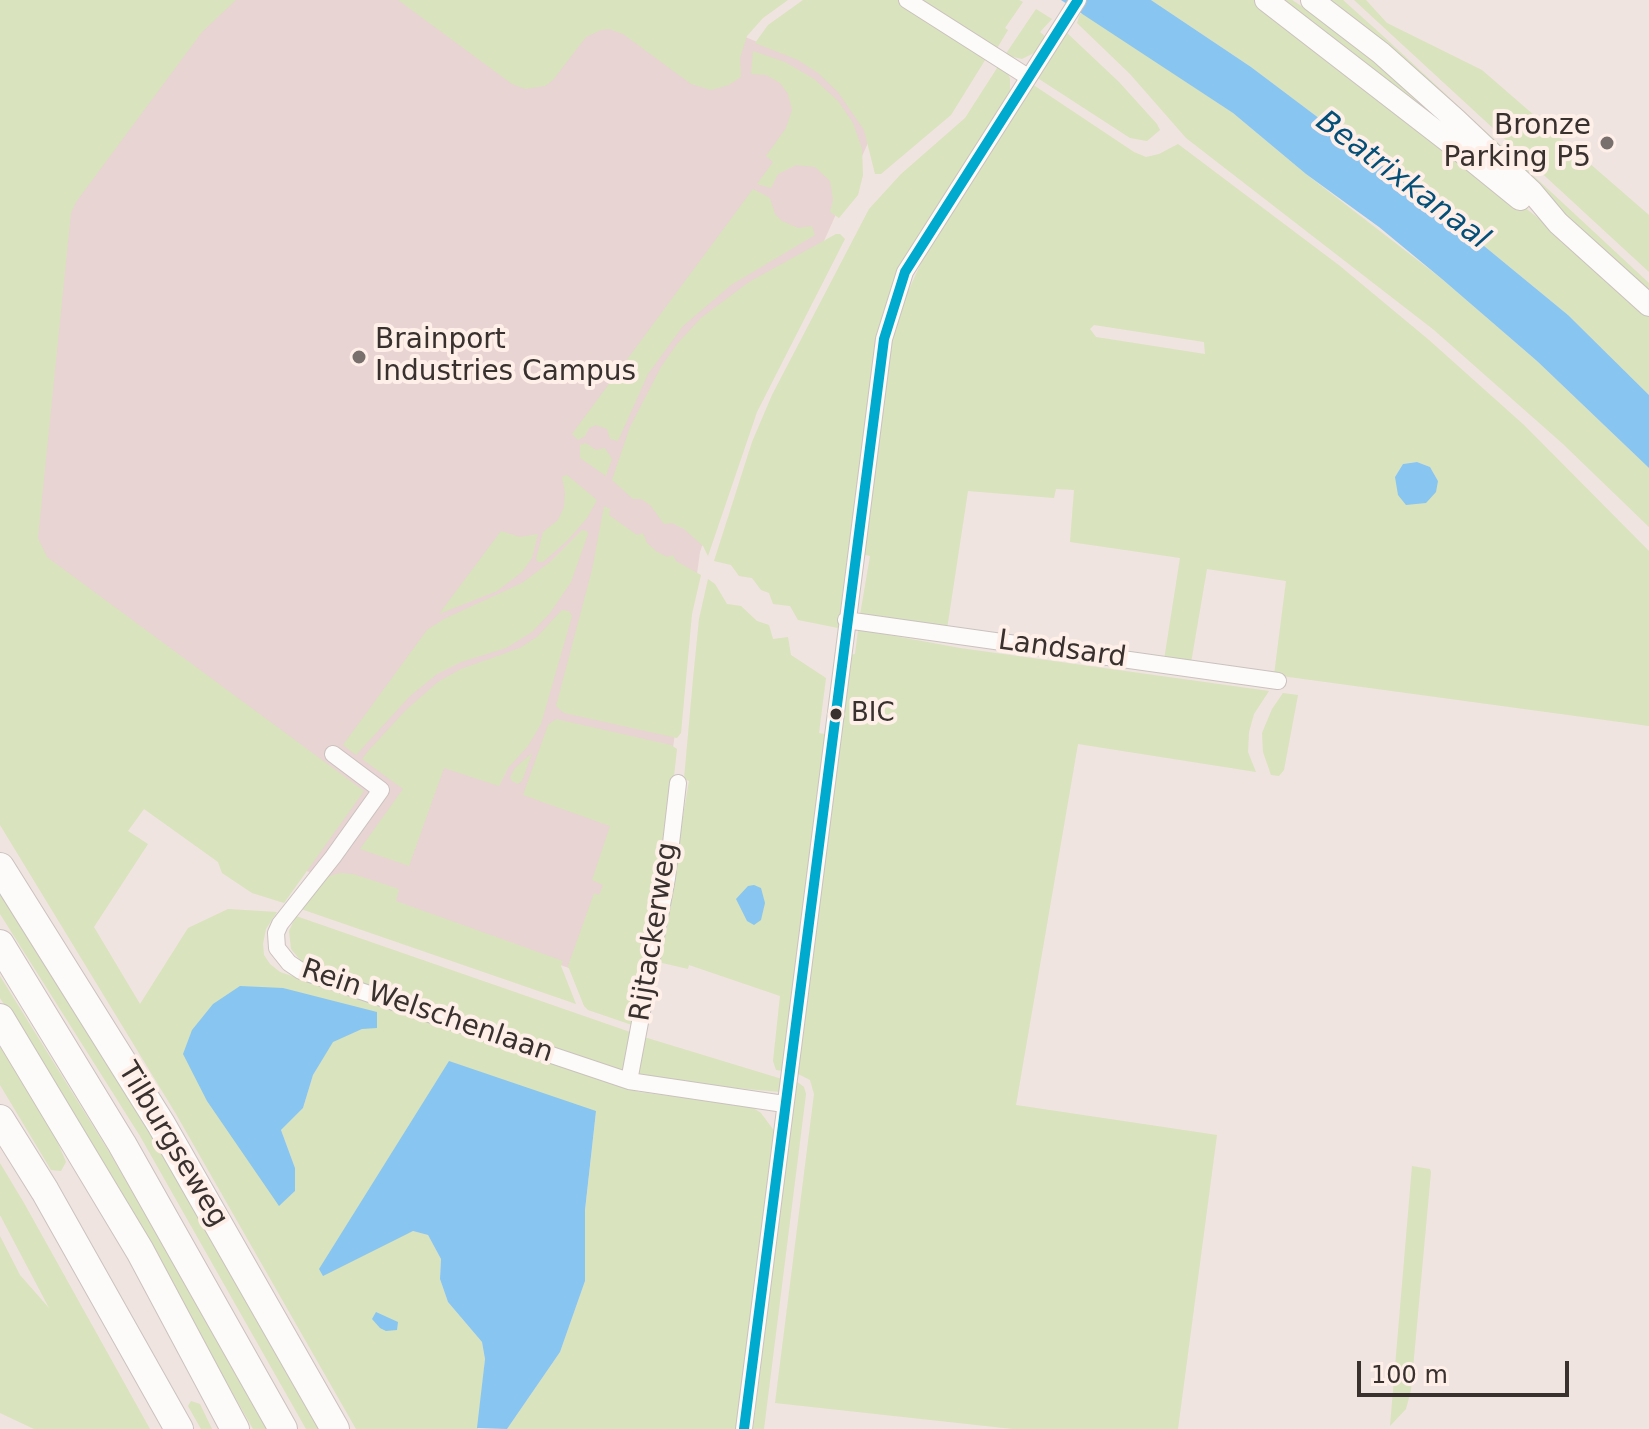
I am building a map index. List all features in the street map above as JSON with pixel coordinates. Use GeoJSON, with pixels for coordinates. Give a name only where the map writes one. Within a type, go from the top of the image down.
{"type":"FeatureCollection","features":[{"type":"Feature","properties":{"kind":"highway","name":"Tilburgseweg"},"geometry":{"type":"LineString","coordinates":[[0,867],[161,1124],[335,1429]]}},
{"type":"Feature","properties":{"kind":"highway","name":"Tilburgseweg"},"geometry":{"type":"LineString","coordinates":[[0,944],[122,1144],[283,1429]]}},
{"type":"Feature","properties":{"kind":"highway"},"geometry":{"type":"LineString","coordinates":[[0,1018],[140,1251],[235,1429]]}},
{"type":"Feature","properties":{"kind":"highway"},"geometry":{"type":"LineString","coordinates":[[0,1119],[52,1204],[179,1429]]}},
{"type":"Feature","properties":{"kind":"main road"},"geometry":{"type":"LineString","coordinates":[[1266,0],[1520,199],[1558,223]]}},
{"type":"Feature","properties":{"kind":"main road"},"geometry":{"type":"LineString","coordinates":[[1312,0],[1381,53],[1456,120],[1532,192],[1558,223],[1649,305]]}},
{"type":"Feature","properties":{"kind":"street"},"geometry":{"type":"LineString","coordinates":[[907,0],[1028,77]]}},
{"type":"Feature","properties":{"kind":"street"},"geometry":{"type":"LineString","coordinates":[[744,1429],[884,339],[905,272],[1078,0]]}},
{"type":"Feature","properties":{"kind":"street","name":"Landsard"},"geometry":{"type":"LineString","coordinates":[[846,620],[1278,681]]}},
{"type":"Feature","properties":{"kind":"street","name":"Rein Welschenlaan"},"geometry":{"type":"LineString","coordinates":[[333,754],[381,790],[280,924],[276,940],[281,956],[301,971],[629,1081],[784,1104]]}},
{"type":"Feature","properties":{"kind":"street","name":"Rijtackerweg"},"geometry":{"type":"LineString","coordinates":[[629,1081],[667,878],[678,783]]}},
{"type":"Feature","properties":{"kind":"shaded area"},"geometry":{"type":"Polygon","coordinates":[[[231,0],[655,0],[889,96],[741,426],[700,552],[639,994],[304,870],[32,553],[69,204],[201,28],[231,0]]]}},
{"type":"Feature","properties":{"kind":"green space"},"geometry":{"type":"Polygon","coordinates":[[[0,0],[236,0],[202,32],[71,213],[38,538],[47,557],[364,791],[284,903],[252,893],[222,873],[218,862],[144,809],[128,831],[148,844],[94,927],[140,1004],[188,928],[228,909],[277,912],[266,929],[263,944],[264,955],[280,972],[639,1092],[750,1106],[761,1113],[775,1132],[739,1429],[507,1429],[560,1352],[585,1281],[585,1211],[596,1111],[354,1260],[401,1235],[413,1231],[428,1235],[441,1259],[440,1279],[448,1302],[482,1342],[485,1359],[478,1429],[356,1429],[176,1114],[0,825],[0,0]],[[283,988],[279,1205],[295,1191],[295,1168],[281,1130],[303,1108],[313,1075],[333,1041],[362,1029],[283,988]]]}},
{"type":"Feature","properties":{"kind":"green space"},"geometry":{"type":"Polygon","coordinates":[[[398,0],[788,0],[763,18],[747,36],[740,58],[741,77],[729,85],[711,90],[691,84],[623,34],[609,29],[586,37],[545,86],[525,89],[512,84],[398,0]]]}},
{"type":"Feature","properties":{"kind":"green space"},"geometry":{"type":"Polygon","coordinates":[[[803,0],[899,0],[987,57],[951,115],[881,174],[875,174],[864,130],[838,92],[798,60],[755,43],[768,25],[803,0]]]}},
{"type":"Feature","properties":{"kind":"green space"},"geometry":{"type":"Polygon","coordinates":[[[917,0],[1023,2],[1005,28],[1008,30],[996,50],[917,0]]]}},
{"type":"Feature","properties":{"kind":"green space"},"geometry":{"type":"Polygon","coordinates":[[[1151,0],[1255,0],[1559,234],[1649,315],[1649,395],[1568,315],[1433,204],[1251,67],[1151,0]]]}},
{"type":"Feature","properties":{"kind":"green space"},"geometry":{"type":"Polygon","coordinates":[[[1281,0],[1292,0],[1378,56],[1526,191],[1281,0]]]}},
{"type":"Feature","properties":{"kind":"green space"},"geometry":{"type":"Polygon","coordinates":[[[1331,0],[1343,0],[1382,35],[1649,283],[1649,292],[1331,0]]]}},
{"type":"Feature","properties":{"kind":"green space"},"geometry":{"type":"Polygon","coordinates":[[[1354,0],[1366,0],[1387,23],[1482,70],[1649,215],[1649,272],[1354,0]]]}},
{"type":"Feature","properties":{"kind":"green space"},"geometry":{"type":"Polygon","coordinates":[[[1036,9],[1052,19],[1040,32],[1046,37],[1036,52],[1022,59],[1005,55],[1036,9]]]}},
{"type":"Feature","properties":{"kind":"green space"},"geometry":{"type":"Polygon","coordinates":[[[1080,14],[1085,14],[1233,113],[1442,279],[1537,361],[1649,468],[1649,527],[1563,444],[1434,330],[1186,138],[1130,74],[1077,23],[1080,14]]]}},
{"type":"Feature","properties":{"kind":"green space"},"geometry":{"type":"Polygon","coordinates":[[[1066,32],[1119,82],[1157,124],[1160,130],[1147,141],[1130,138],[1036,77],[1066,32]]]}},
{"type":"Feature","properties":{"kind":"green space"},"geometry":{"type":"Polygon","coordinates":[[[753,51],[785,62],[814,79],[838,101],[853,123],[862,149],[863,175],[858,195],[839,218],[830,212],[833,200],[830,181],[815,167],[796,165],[778,174],[771,188],[757,184],[773,162],[766,156],[786,128],[792,110],[788,94],[780,83],[766,75],[751,74],[753,51]]]}},
{"type":"Feature","properties":{"kind":"green space"},"geometry":{"type":"Polygon","coordinates":[[[999,65],[1007,70],[1010,93],[948,190],[874,355],[838,628],[798,620],[790,606],[773,604],[769,593],[761,590],[752,578],[739,576],[731,565],[714,561],[752,442],[772,395],[869,209],[901,174],[965,118],[999,65]]]}},
{"type":"Feature","properties":{"kind":"green space"},"geometry":{"type":"Polygon","coordinates":[[[1032,84],[1146,157],[1178,144],[1340,266],[1429,340],[1524,425],[1649,551],[1649,726],[1274,675],[1286,581],[1207,569],[1191,663],[1164,660],[1180,558],[1070,542],[1074,490],[1056,489],[1054,498],[968,491],[947,629],[860,615],[870,556],[862,554],[890,344],[901,307],[925,254],[1032,84]],[[1094,325],[1090,329],[1096,337],[1205,354],[1204,342],[1094,325]],[[1417,462],[1403,464],[1395,477],[1438,481],[1430,467],[1417,462]]]}},
{"type":"Feature","properties":{"kind":"green space"},"geometry":{"type":"Polygon","coordinates":[[[753,189],[770,198],[775,214],[782,221],[798,228],[812,226],[815,235],[731,285],[683,326],[648,374],[618,441],[610,439],[607,429],[596,425],[578,440],[572,434],[753,189]]]}},
{"type":"Feature","properties":{"kind":"green space"},"geometry":{"type":"Polygon","coordinates":[[[836,234],[845,239],[757,412],[708,556],[703,546],[684,529],[672,523],[664,524],[650,505],[641,499],[633,499],[612,480],[630,427],[661,367],[701,318],[749,282],[836,234]]]}},
{"type":"Feature","properties":{"kind":"green space"},"geometry":{"type":"Polygon","coordinates":[[[586,443],[596,450],[605,448],[612,459],[606,476],[580,458],[580,445],[586,443]]]}},
{"type":"Feature","properties":{"kind":"green space"},"geometry":{"type":"Polygon","coordinates":[[[567,475],[597,500],[587,518],[568,540],[543,562],[538,562],[536,559],[543,532],[558,520],[564,507],[562,477],[567,475]]]}},
{"type":"Feature","properties":{"kind":"green space"},"geometry":{"type":"Polygon","coordinates":[[[604,506],[610,509],[609,515],[637,535],[643,533],[647,543],[656,551],[667,557],[673,555],[676,561],[701,575],[692,614],[681,733],[677,738],[564,713],[556,706],[592,570],[604,506]]]}},
{"type":"Feature","properties":{"kind":"green space"},"geometry":{"type":"Polygon","coordinates":[[[582,530],[588,534],[571,582],[550,613],[532,632],[506,648],[461,662],[437,674],[410,696],[356,755],[343,745],[427,630],[522,583],[550,562],[582,530]]]}},
{"type":"Feature","properties":{"kind":"green space"},"geometry":{"type":"Polygon","coordinates":[[[501,531],[520,537],[538,534],[532,558],[522,572],[497,591],[439,614],[501,531]]]}},
{"type":"Feature","properties":{"kind":"green space"},"geometry":{"type":"Polygon","coordinates":[[[708,579],[715,584],[727,604],[741,606],[757,621],[769,625],[773,639],[788,637],[791,655],[826,678],[819,733],[825,734],[783,1071],[776,1070],[773,1061],[780,996],[689,965],[688,969],[658,962],[689,781],[684,779],[693,679],[699,619],[708,579]]]}},
{"type":"Feature","properties":{"kind":"green space"},"geometry":{"type":"Polygon","coordinates":[[[562,610],[569,611],[572,616],[541,724],[528,746],[508,768],[499,786],[444,768],[409,866],[360,849],[403,789],[362,759],[369,750],[406,710],[438,682],[461,669],[520,648],[537,637],[562,610]]]}},
{"type":"Feature","properties":{"kind":"green space"},"geometry":{"type":"Polygon","coordinates":[[[859,623],[867,631],[960,648],[1269,691],[1254,714],[1249,732],[1248,752],[1256,772],[1078,744],[1016,1105],[1217,1135],[1178,1429],[1013,1429],[775,1403],[814,1094],[810,1080],[796,1073],[849,655],[855,654],[859,623]]]}},
{"type":"Feature","properties":{"kind":"green space"},"geometry":{"type":"Polygon","coordinates":[[[1283,693],[1298,695],[1284,770],[1279,776],[1271,775],[1263,752],[1262,733],[1283,693]]]}},
{"type":"Feature","properties":{"kind":"green space"},"geometry":{"type":"Polygon","coordinates":[[[556,719],[671,745],[677,749],[670,813],[635,1026],[588,1010],[568,966],[594,893],[599,895],[603,885],[592,880],[610,826],[523,795],[548,725],[556,719]]]}},
{"type":"Feature","properties":{"kind":"green space"},"geometry":{"type":"Polygon","coordinates":[[[532,753],[522,781],[518,784],[512,781],[510,777],[515,768],[532,753]]]}},
{"type":"Feature","properties":{"kind":"green space"},"geometry":{"type":"Polygon","coordinates":[[[340,873],[353,874],[399,889],[396,901],[563,961],[561,966],[576,1004],[301,909],[327,877],[340,873]]]}},
{"type":"Feature","properties":{"kind":"green space"},"geometry":{"type":"Polygon","coordinates":[[[0,886],[151,1131],[321,1429],[306,1429],[140,1136],[0,914],[0,886]]]}},
{"type":"Feature","properties":{"kind":"green space"},"geometry":{"type":"Polygon","coordinates":[[[296,916],[633,1033],[625,1072],[301,961],[291,949],[289,931],[296,916]]]}},
{"type":"Feature","properties":{"kind":"green space"},"geometry":{"type":"Polygon","coordinates":[[[0,976],[111,1155],[268,1429],[253,1429],[101,1161],[0,998],[0,976]]]}},
{"type":"Feature","properties":{"kind":"green space"},"geometry":{"type":"Polygon","coordinates":[[[644,1037],[782,1079],[780,1092],[635,1075],[644,1037]]]}},
{"type":"Feature","properties":{"kind":"green space"},"geometry":{"type":"Polygon","coordinates":[[[0,1046],[55,1136],[66,1162],[61,1171],[51,1170],[0,1085],[0,1046]]]}},
{"type":"Feature","properties":{"kind":"green space"},"geometry":{"type":"Polygon","coordinates":[[[796,1081],[804,1087],[806,1094],[764,1429],[753,1429],[796,1081]]]}},
{"type":"Feature","properties":{"kind":"green space"},"geometry":{"type":"Polygon","coordinates":[[[0,1163],[150,1429],[34,1429],[0,1413],[0,1236],[20,1275],[49,1308],[0,1215],[0,1163]]]}},
{"type":"Feature","properties":{"kind":"green space"},"geometry":{"type":"Polygon","coordinates":[[[1412,1166],[1430,1169],[1431,1172],[1411,1390],[1406,1409],[1390,1426],[1412,1166]]]}},
{"type":"Feature","properties":{"kind":"green space"},"geometry":{"type":"Polygon","coordinates":[[[191,1401],[200,1404],[212,1429],[201,1429],[188,1406],[191,1401]]]}},
{"type":"Feature","properties":{"kind":"water","name":"Beatrixkanaal"},"geometry":{"type":"Polygon","coordinates":[[[1061,0],[1151,0],[1251,67],[1433,204],[1568,315],[1649,395],[1649,468],[1537,361],[1379,227],[1306,174],[1233,113],[1061,0]]]}},
{"type":"Feature","properties":{"kind":"water"},"geometry":{"type":"Polygon","coordinates":[[[1417,462],[1430,467],[1438,481],[1436,492],[1426,503],[1406,505],[1398,495],[1395,477],[1403,464],[1417,462]]]}},
{"type":"Feature","properties":{"kind":"water"},"geometry":{"type":"Polygon","coordinates":[[[748,886],[761,888],[765,903],[761,920],[754,925],[747,921],[736,899],[748,886]]]}},
{"type":"Feature","properties":{"kind":"water"},"geometry":{"type":"Polygon","coordinates":[[[240,986],[283,988],[377,1012],[377,1028],[362,1029],[333,1042],[313,1075],[303,1108],[281,1130],[295,1168],[295,1191],[279,1206],[207,1101],[183,1054],[192,1030],[213,1004],[240,986]]]}},
{"type":"Feature","properties":{"kind":"water"},"geometry":{"type":"Polygon","coordinates":[[[449,1061],[596,1111],[585,1210],[585,1281],[560,1352],[507,1429],[477,1428],[485,1359],[482,1342],[448,1302],[440,1279],[441,1259],[428,1235],[413,1231],[323,1276],[319,1269],[449,1061]]]}},
{"type":"Feature","properties":{"kind":"water"},"geometry":{"type":"Polygon","coordinates":[[[376,1312],[398,1322],[397,1330],[380,1328],[372,1319],[376,1312]]]}},
{"type":"Feature","properties":{"kind":"transit line"},"geometry":{"type":"LineString","coordinates":[[744,1429],[884,339],[905,272],[1078,0]]}},
{"type":"Feature","properties":{"kind":"place","name":"Bronze Parking P5"},"geometry":{"type":"Point","coordinates":[1607,143]}},
{"type":"Feature","properties":{"kind":"place","name":"Brainport Industries Campus"},"geometry":{"type":"Point","coordinates":[359,357]}},
{"type":"Feature","properties":{"kind":"place","name":"BIC"},"geometry":{"type":"Point","coordinates":[836,714]}}]}
